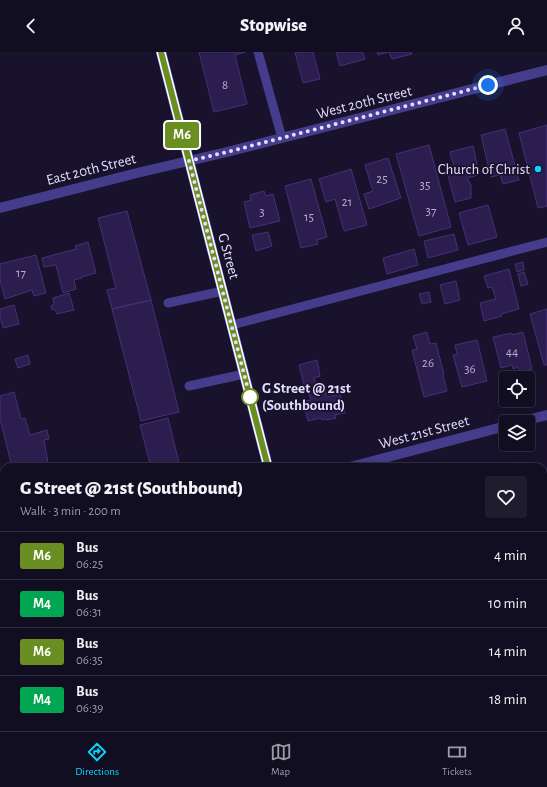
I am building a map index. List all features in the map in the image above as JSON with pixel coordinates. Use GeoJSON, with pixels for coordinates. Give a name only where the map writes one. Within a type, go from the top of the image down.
{"type":"FeatureCollection","features":[{"type":"Feature","properties":{"kind":"main road","name":"G Street"},"geometry":{"type":"LineString","coordinates":[[161,52],[267,463]]}},
{"type":"Feature","properties":{"kind":"street","name":"West 20th Street"},"geometry":{"type":"LineString","coordinates":[[189,161],[547,70]]}},
{"type":"Feature","properties":{"kind":"street","name":"East 20th Street"},"geometry":{"type":"LineString","coordinates":[[0,208],[137,172],[189,161]]}},
{"type":"Feature","properties":{"kind":"street"},"geometry":{"type":"LineString","coordinates":[[535,418],[547,415]]}},
{"type":"Feature","properties":{"kind":"street","name":"West 21st Street"},"geometry":{"type":"LineString","coordinates":[[365,463],[499,428]]}},
{"type":"Feature","properties":{"kind":"lane"},"geometry":{"type":"LineString","coordinates":[[258,52],[282,138]]}},
{"type":"Feature","properties":{"kind":"lane"},"geometry":{"type":"LineString","coordinates":[[232,325],[547,242]]}},
{"type":"Feature","properties":{"kind":"lane"},"geometry":{"type":"LineString","coordinates":[[168,303],[223,291]]}},
{"type":"Feature","properties":{"kind":"lane"},"geometry":{"type":"LineString","coordinates":[[189,386],[244,374]]}},
{"type":"Feature","properties":{"kind":"building"},"geometry":{"type":"Polygon","coordinates":[[[199,52],[246,52],[235,55],[247,104],[214,112],[199,52]]]}},
{"type":"Feature","properties":{"kind":"building"},"geometry":{"type":"Polygon","coordinates":[[[295,52],[313,52],[320,79],[303,83],[295,52]]]}},
{"type":"Feature","properties":{"kind":"building"},"geometry":{"type":"Polygon","coordinates":[[[336,52],[363,52],[365,59],[340,66],[336,52]]]}},
{"type":"Feature","properties":{"kind":"building"},"geometry":{"type":"Polygon","coordinates":[[[377,52],[389,52],[378,55],[377,52]]]}},
{"type":"Feature","properties":{"kind":"building"},"geometry":{"type":"Polygon","coordinates":[[[389,52],[411,52],[412,54],[392,59],[389,52]]]}},
{"type":"Feature","properties":{"kind":"building","name":"Church of Christ"},"geometry":{"type":"Polygon","coordinates":[[[547,125],[547,206],[538,208],[519,133],[547,125]]]}},
{"type":"Feature","properties":{"kind":"building"},"geometry":{"type":"Polygon","coordinates":[[[505,129],[519,180],[503,184],[500,175],[491,177],[481,135],[505,129]]]}},
{"type":"Feature","properties":{"kind":"building"},"geometry":{"type":"Polygon","coordinates":[[[429,145],[451,227],[419,236],[396,154],[429,145]]]}},
{"type":"Feature","properties":{"kind":"building"},"geometry":{"type":"Polygon","coordinates":[[[473,146],[477,164],[475,165],[478,175],[467,178],[471,185],[471,198],[455,202],[447,172],[455,170],[450,152],[473,146]]]}},
{"type":"Feature","properties":{"kind":"building"},"geometry":{"type":"Polygon","coordinates":[[[388,158],[401,198],[369,209],[364,194],[373,191],[365,165],[388,158]]]}},
{"type":"Feature","properties":{"kind":"building"},"geometry":{"type":"Polygon","coordinates":[[[351,169],[367,225],[344,231],[335,199],[326,202],[319,179],[351,169]]]}},
{"type":"Feature","properties":{"kind":"building"},"geometry":{"type":"Polygon","coordinates":[[[311,179],[327,237],[317,240],[318,244],[301,248],[285,186],[311,179]]]}},
{"type":"Feature","properties":{"kind":"building"},"geometry":{"type":"Polygon","coordinates":[[[264,191],[266,196],[273,194],[280,221],[250,228],[244,202],[251,200],[250,195],[264,191]]]}},
{"type":"Feature","properties":{"kind":"building"},"geometry":{"type":"Polygon","coordinates":[[[488,205],[497,237],[468,245],[459,213],[488,205]]]}},
{"type":"Feature","properties":{"kind":"building"},"geometry":{"type":"Polygon","coordinates":[[[127,211],[151,300],[112,309],[107,290],[116,288],[98,218],[127,211]]]}},
{"type":"Feature","properties":{"kind":"building"},"geometry":{"type":"Polygon","coordinates":[[[268,232],[272,246],[256,251],[252,235],[268,232]]]}},
{"type":"Feature","properties":{"kind":"building"},"geometry":{"type":"Polygon","coordinates":[[[454,234],[458,250],[428,258],[424,241],[454,234]]]}},
{"type":"Feature","properties":{"kind":"building"},"geometry":{"type":"Polygon","coordinates":[[[88,242],[96,273],[74,280],[76,289],[63,293],[56,265],[44,267],[42,258],[76,249],[75,246],[88,242]]]}},
{"type":"Feature","properties":{"kind":"building"},"geometry":{"type":"Polygon","coordinates":[[[414,249],[418,265],[387,274],[383,258],[414,249]]]}},
{"type":"Feature","properties":{"kind":"building"},"geometry":{"type":"Polygon","coordinates":[[[36,255],[46,293],[34,296],[32,290],[5,299],[0,280],[0,264],[36,255]]]}},
{"type":"Feature","properties":{"kind":"building"},"geometry":{"type":"Polygon","coordinates":[[[523,262],[524,270],[517,272],[515,264],[523,262]]]}},
{"type":"Feature","properties":{"kind":"building"},"geometry":{"type":"Polygon","coordinates":[[[509,269],[519,309],[484,321],[480,303],[496,299],[492,287],[488,288],[484,276],[509,269]]]}},
{"type":"Feature","properties":{"kind":"building"},"geometry":{"type":"Polygon","coordinates":[[[524,272],[528,284],[521,286],[518,274],[524,272]]]}},
{"type":"Feature","properties":{"kind":"building"},"geometry":{"type":"Polygon","coordinates":[[[456,281],[460,300],[445,304],[440,285],[456,281]]]}},
{"type":"Feature","properties":{"kind":"building"},"geometry":{"type":"Polygon","coordinates":[[[429,292],[431,302],[422,304],[419,294],[429,292]]]}},
{"type":"Feature","properties":{"kind":"building"},"geometry":{"type":"Polygon","coordinates":[[[69,293],[74,310],[57,314],[55,309],[52,310],[51,306],[54,304],[53,298],[69,293]]]}},
{"type":"Feature","properties":{"kind":"building"},"geometry":{"type":"Polygon","coordinates":[[[151,300],[179,412],[141,421],[112,309],[151,300]]]}},
{"type":"Feature","properties":{"kind":"building"},"geometry":{"type":"Polygon","coordinates":[[[14,305],[19,324],[3,328],[0,317],[0,309],[14,305]]]}},
{"type":"Feature","properties":{"kind":"building"},"geometry":{"type":"Polygon","coordinates":[[[547,309],[547,365],[544,365],[530,314],[547,309]]]}},
{"type":"Feature","properties":{"kind":"building"},"geometry":{"type":"Polygon","coordinates":[[[427,332],[430,344],[436,343],[447,391],[424,397],[412,350],[417,349],[413,336],[427,332]]]}},
{"type":"Feature","properties":{"kind":"building"},"geometry":{"type":"Polygon","coordinates":[[[523,332],[532,369],[519,371],[518,367],[513,369],[512,365],[501,368],[493,337],[512,333],[512,335],[523,332]]]}},
{"type":"Feature","properties":{"kind":"building"},"geometry":{"type":"Polygon","coordinates":[[[477,340],[487,381],[462,387],[453,355],[457,354],[455,345],[477,340]]]}},
{"type":"Feature","properties":{"kind":"building"},"geometry":{"type":"Polygon","coordinates":[[[28,355],[30,364],[18,368],[15,359],[28,355]]]}},
{"type":"Feature","properties":{"kind":"building"},"geometry":{"type":"Polygon","coordinates":[[[317,360],[320,376],[314,378],[319,392],[325,391],[327,397],[340,394],[345,413],[335,415],[336,418],[327,420],[322,420],[321,418],[308,421],[304,405],[306,404],[305,401],[311,400],[307,387],[305,388],[299,365],[317,360]]]}},
{"type":"Feature","properties":{"kind":"building"},"geometry":{"type":"Polygon","coordinates":[[[14,392],[21,419],[25,418],[30,435],[47,430],[49,439],[44,440],[48,463],[11,463],[0,419],[0,396],[14,392]]]}},
{"type":"Feature","properties":{"kind":"building"},"geometry":{"type":"Polygon","coordinates":[[[168,418],[179,463],[150,463],[140,425],[168,418]]]}},
{"type":"Feature","properties":{"kind":"bus line","name":"M6"},"geometry":{"type":"LineString","coordinates":[[161,52],[267,463]]}},
{"type":"Feature","properties":{"kind":"place","name":"Church of Christ"},"geometry":{"type":"Point","coordinates":[538,169]}},
{"type":"Feature","properties":{"kind":"place","name":"G Street @ 21st (Southbound)"},"geometry":{"type":"Point","coordinates":[250,397]}},
{"type":"Feature","properties":{"kind":"route"},"geometry":{"type":"LineString","coordinates":[[250,397],[251,401],[189,161],[488,85]]}}]}
